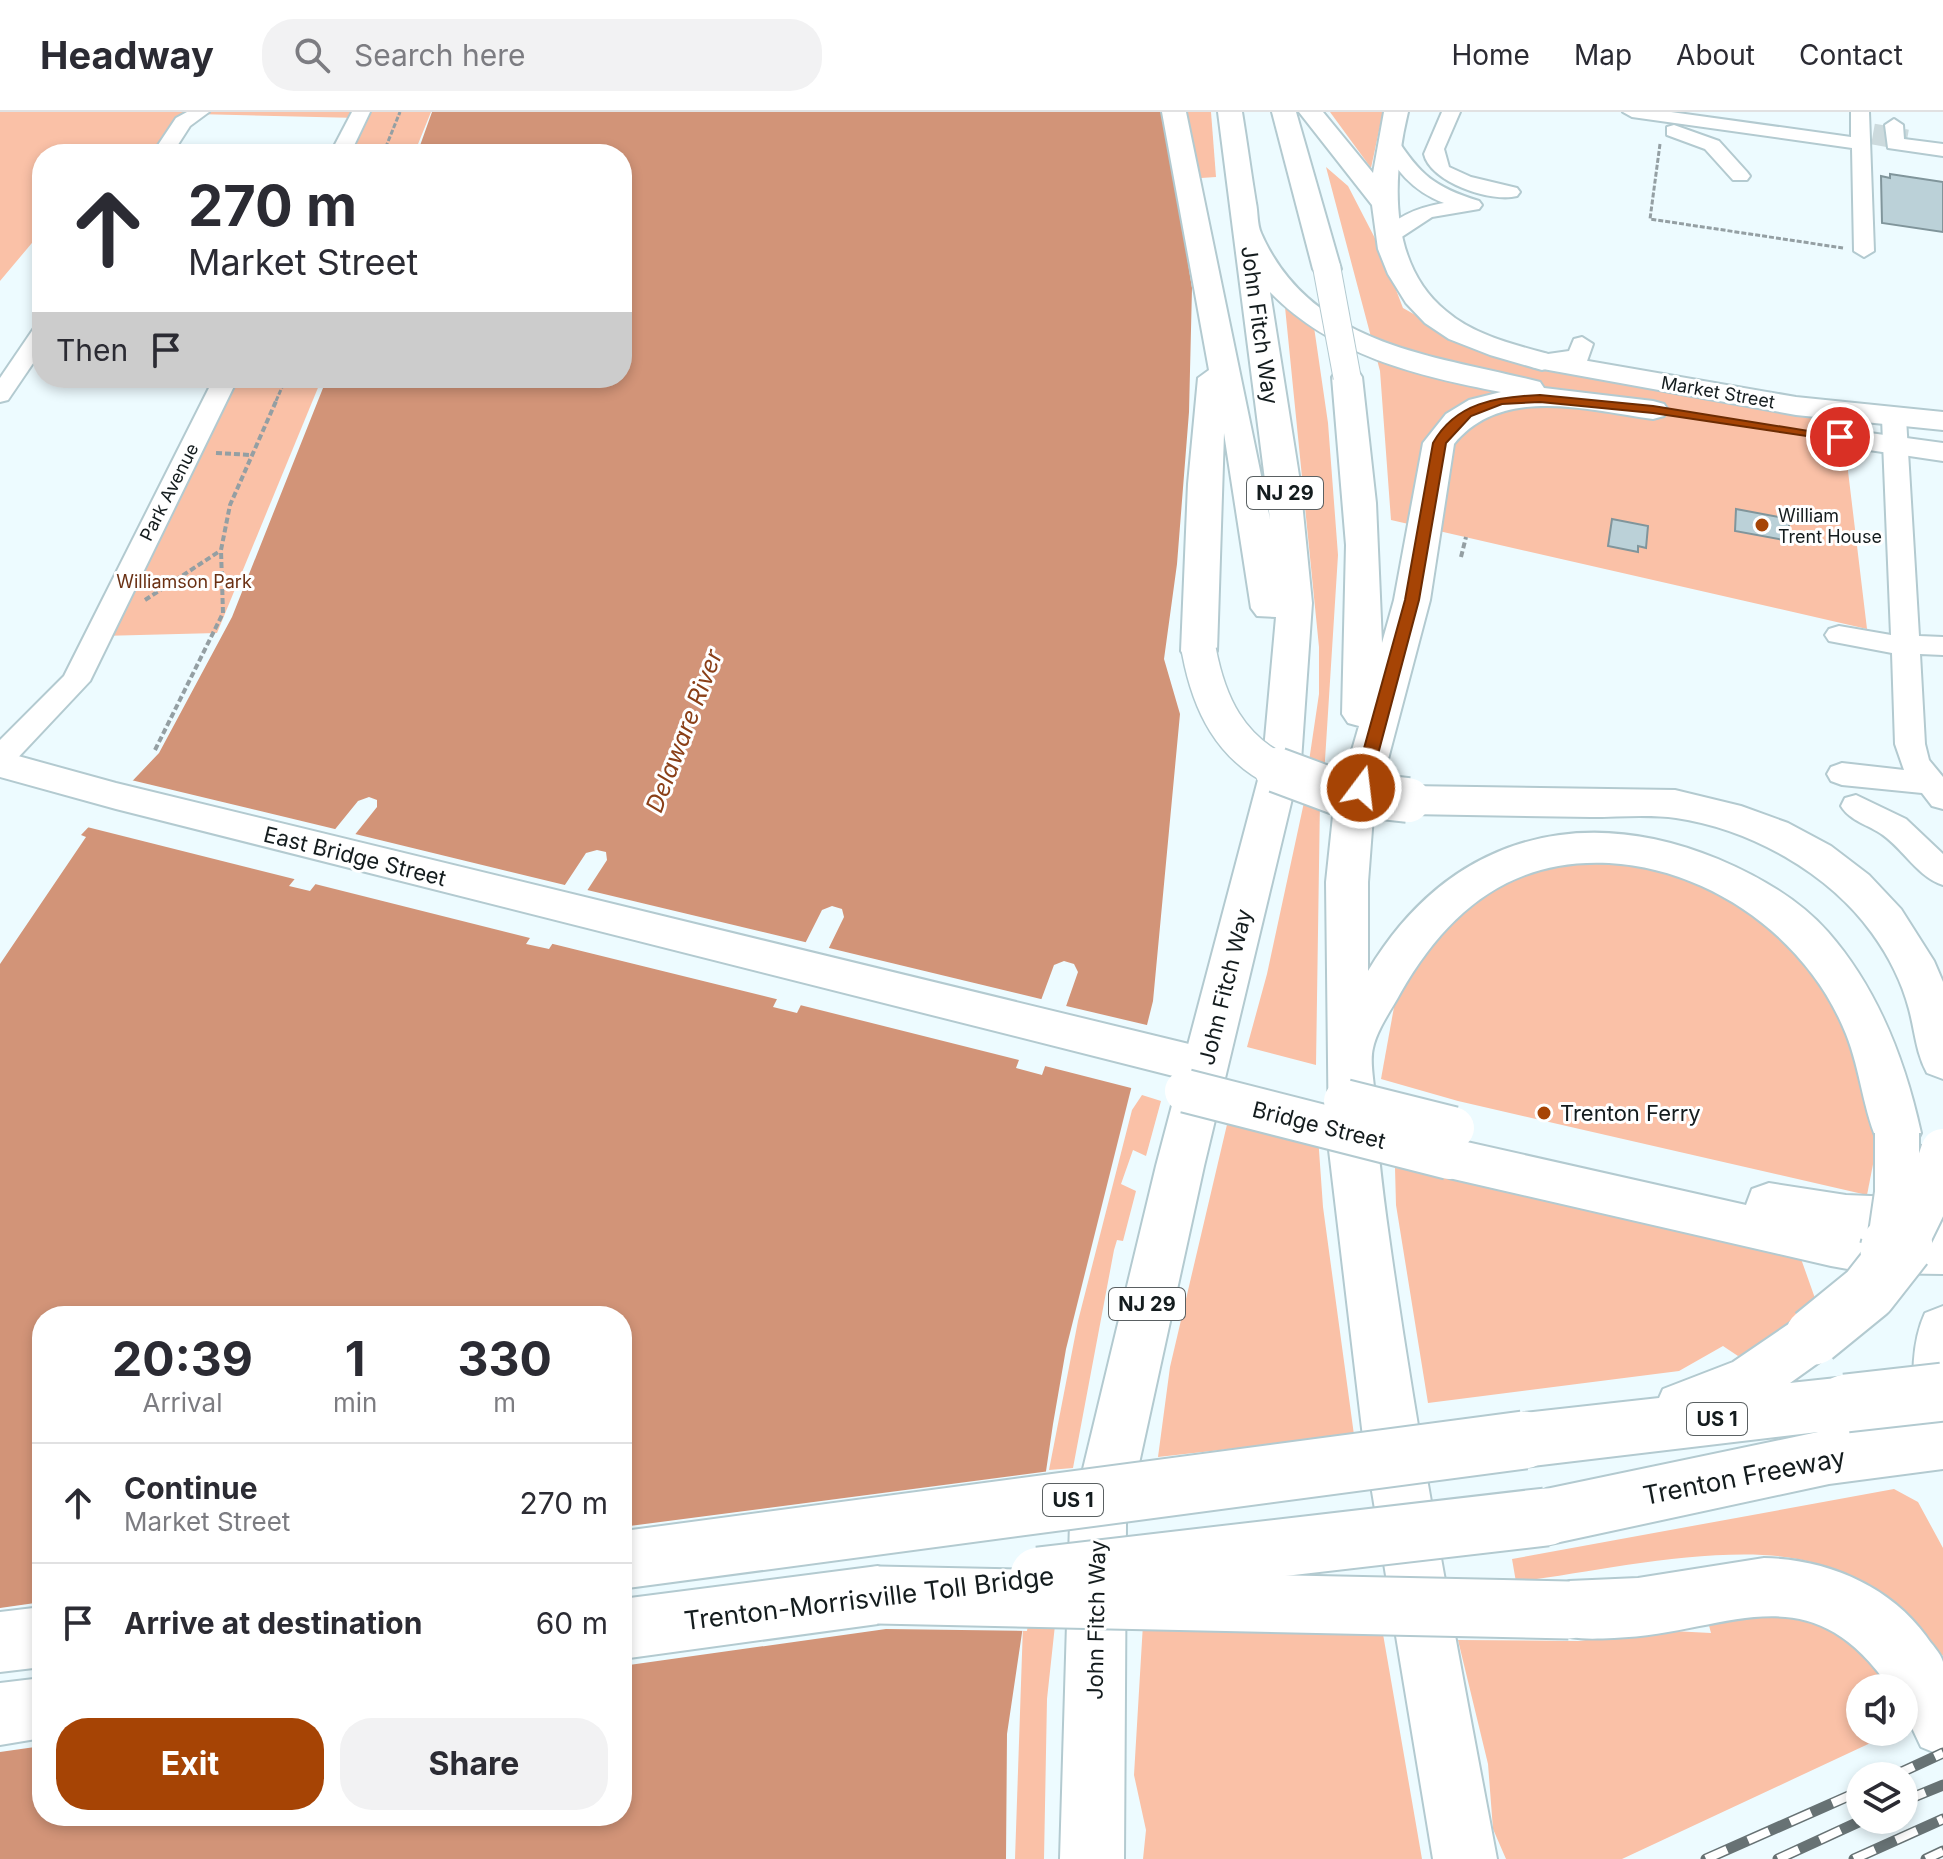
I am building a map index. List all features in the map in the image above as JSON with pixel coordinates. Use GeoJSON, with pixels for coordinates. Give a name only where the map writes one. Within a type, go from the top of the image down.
{"type":"FeatureCollection","features":[{"type":"Feature","properties":{"kind":"highway"},"geometry":{"type":"LineString","coordinates":[[1174,112],[1255,520],[1272,630],[1282,761]]}},
{"type":"Feature","properties":{"kind":"highway","name":"John Fitch Way"},"geometry":{"type":"LineString","coordinates":[[1092,1859],[1098,1523],[1180,1166],[1282,761],[1293,650],[1293,590],[1284,482],[1230,112]]}},
{"type":"Feature","properties":{"kind":"highway"},"geometry":{"type":"LineString","coordinates":[[1284,112],[1327,269],[1347,377],[1363,529],[1364,670],[1347,882],[1353,1150],[1390,1437],[1465,1859]]}},
{"type":"Feature","properties":{"kind":"highway"},"geometry":{"type":"LineString","coordinates":[[1311,112],[1383,202]]}},
{"type":"Feature","properties":{"kind":"highway"},"geometry":{"type":"LineString","coordinates":[[1396,112],[1388,140],[1383,202],[1390,236],[1415,295],[1433,315],[1474,339],[1542,361]]}},
{"type":"Feature","properties":{"kind":"highway"},"geometry":{"type":"LineString","coordinates":[[1246,226],[1278,284],[1311,313],[1362,345],[1409,362],[1473,379],[1653,410]]}},
{"type":"Feature","properties":{"kind":"highway"},"geometry":{"type":"LineString","coordinates":[[1216,335],[1204,484],[1200,670],[1213,709],[1240,746],[1282,774],[1324,790],[1362,799],[1675,804],[1713,810],[1778,834],[1832,865],[1881,910],[1901,939],[1929,1001],[1943,1060]]}},
{"type":"Feature","properties":{"kind":"highway"},"geometry":{"type":"LineString","coordinates":[[1353,816],[1412,600],[1439,443],[1446,432],[1467,413],[1500,401],[1540,399],[1653,410]]}},
{"type":"Feature","properties":{"kind":"highway"},"geometry":{"type":"LineString","coordinates":[[1350,1050],[1379,986],[1408,943],[1456,894],[1488,872],[1529,854],[1582,847],[1640,852],[1682,863],[1733,883],[1791,924],[1814,946],[1839,978],[1865,1026],[1885,1076],[1897,1133],[1897,1193],[1885,1274]]}},
{"type":"Feature","properties":{"kind":"highway"},"geometry":{"type":"LineString","coordinates":[[1588,1435],[1664,1414],[1751,1380],[1859,1301],[1885,1274],[1927,1200],[1943,1151]]}},
{"type":"Feature","properties":{"kind":"highway"},"geometry":{"type":"LineString","coordinates":[[1943,1330],[1939,1371],[1939,1415],[1943,1427]]}},
{"type":"Feature","properties":{"kind":"highway","name":"US 1"},"geometry":{"type":"LineString","coordinates":[[632,1559],[1524,1440],[1943,1392]]}},
{"type":"Feature","properties":{"kind":"highway","name":"Trenton Freeway"},"geometry":{"type":"LineString","coordinates":[[1546,1517],[1829,1457],[1943,1442]]}},
{"type":"Feature","properties":{"kind":"highway","name":"Trenton-Morrisville Toll Bridge"},"geometry":{"type":"LineString","coordinates":[[632,1628],[878,1595],[1546,1517]]}},
{"type":"Feature","properties":{"kind":"highway"},"geometry":{"type":"LineString","coordinates":[[878,1595],[1569,1610],[1645,1606],[1780,1587],[1807,1591],[1865,1615],[1889,1636],[1914,1666],[1943,1725]]}},
{"type":"Feature","properties":{"kind":"highway"},"geometry":{"type":"LineString","coordinates":[[0,1642],[32,1638]]}},
{"type":"Feature","properties":{"kind":"highway"},"geometry":{"type":"LineString","coordinates":[[0,1714],[32,1709]]}},
{"type":"Feature","properties":{"kind":"main road","name":"Market Street"},"geometry":{"type":"LineString","coordinates":[[1542,361],[1796,406],[1943,421]]}},
{"type":"Feature","properties":{"kind":"main road","name":"Market Street"},"geometry":{"type":"LineString","coordinates":[[1653,410],[1863,440],[1894,450],[1943,452]]}},
{"type":"Feature","properties":{"kind":"main road","name":"East Bridge Street"},"geometry":{"type":"LineString","coordinates":[[0,761],[107,806]]}},
{"type":"Feature","properties":{"kind":"main road","name":"East Bridge Street"},"geometry":{"type":"LineString","coordinates":[[0,791],[107,806],[704,958]]}},
{"type":"Feature","properties":{"kind":"main road","name":"Bridge Street"},"geometry":{"type":"LineString","coordinates":[[704,958],[1451,1143],[1831,1245],[1870,1251],[1943,1252]]}},
{"type":"Feature","properties":{"kind":"main road","name":"Bridge Street"},"geometry":{"type":"LineString","coordinates":[[1451,1143],[1787,1208],[1846,1216],[1943,1220]]}},
{"type":"Feature","properties":{"kind":"street"},"geometry":{"type":"LineString","coordinates":[[169,144],[183,122],[200,112]]}},
{"type":"Feature","properties":{"kind":"street"},"geometry":{"type":"LineString","coordinates":[[345,144],[361,112]]}},
{"type":"Feature","properties":{"kind":"street"},"geometry":{"type":"LineString","coordinates":[[1451,112],[1434,154],[1438,167],[1453,178],[1510,192]]}},
{"type":"Feature","properties":{"kind":"street"},"geometry":{"type":"LineString","coordinates":[[1860,112],[1864,251]]}},
{"type":"Feature","properties":{"kind":"street"},"geometry":{"type":"LineString","coordinates":[[1641,118],[1861,144]]}},
{"type":"Feature","properties":{"kind":"street"},"geometry":{"type":"LineString","coordinates":[[1641,118],[1703,139],[1740,176]]}},
{"type":"Feature","properties":{"kind":"street"},"geometry":{"type":"LineString","coordinates":[[1900,132],[1895,144],[1943,148]]}},
{"type":"Feature","properties":{"kind":"street"},"geometry":{"type":"LineString","coordinates":[[1388,140],[1398,158],[1422,187],[1483,209],[1429,211],[1407,219],[1390,236]]}},
{"type":"Feature","properties":{"kind":"street"},"geometry":{"type":"LineString","coordinates":[[1542,361],[1579,356],[1582,344]]}},
{"type":"Feature","properties":{"kind":"street"},"geometry":{"type":"LineString","coordinates":[[0,395],[32,348]]}},
{"type":"Feature","properties":{"kind":"street","name":"Park Avenue"},"geometry":{"type":"LineString","coordinates":[[0,761],[11,730],[76,681],[221,388]]}},
{"type":"Feature","properties":{"kind":"street"},"geometry":{"type":"LineString","coordinates":[[1894,418],[1910,744],[1915,763],[1936,791]]}},
{"type":"Feature","properties":{"kind":"street"},"geometry":{"type":"LineString","coordinates":[[1839,635],[1878,643],[1943,646]]}},
{"type":"Feature","properties":{"kind":"street"},"geometry":{"type":"LineString","coordinates":[[1842,774],[1936,791]]}},
{"type":"Feature","properties":{"kind":"street"},"geometry":{"type":"LineString","coordinates":[[1856,806],[1895,827],[1943,873]]}},
{"type":"Feature","properties":{"kind":"path"},"geometry":{"type":"LineString","coordinates":[[387,144],[400,112]]}},
{"type":"Feature","properties":{"kind":"path"},"geometry":{"type":"LineString","coordinates":[[1641,118],[1647,133],[1661,135],[1650,219],[1864,251]]}},
{"type":"Feature","properties":{"kind":"path"},"geometry":{"type":"LineString","coordinates":[[155,750],[223,613],[221,550],[230,505],[281,388]]}},
{"type":"Feature","properties":{"kind":"path"},"geometry":{"type":"LineString","coordinates":[[229,454],[251,455]]}},
{"type":"Feature","properties":{"kind":"path"},"geometry":{"type":"LineString","coordinates":[[1461,557],[1466,537]]}},
{"type":"Feature","properties":{"kind":"path"},"geometry":{"type":"LineString","coordinates":[[108,619],[157,594],[221,550]]}},
{"type":"Feature","properties":{"kind":"green space"},"geometry":{"type":"Polygon","coordinates":[[[0,112],[431,112],[418,144],[345,144],[358,118],[196,114],[173,144],[32,144],[32,243],[0,281],[0,112]]]}},
{"type":"Feature","properties":{"kind":"green space"},"geometry":{"type":"Polygon","coordinates":[[[1186,112],[1211,112],[1216,177],[1201,178],[1186,112]]]}},
{"type":"Feature","properties":{"kind":"green space"},"geometry":{"type":"Polygon","coordinates":[[[1330,112],[1383,112],[1371,168],[1330,112]]]}},
{"type":"Feature","properties":{"kind":"green space"},"geometry":{"type":"Polygon","coordinates":[[[1326,167],[1348,186],[1380,248],[1403,308],[1449,334],[1833,417],[1845,446],[1867,629],[1391,520],[1380,371],[1326,167]]]}},
{"type":"Feature","properties":{"kind":"green space"},"geometry":{"type":"Polygon","coordinates":[[[1285,307],[1314,327],[1328,423],[1338,555],[1324,776],[1308,768],[1319,694],[1319,647],[1285,307]]]}},
{"type":"Feature","properties":{"kind":"green space","name":"Williamson Park"},"geometry":{"type":"Polygon","coordinates":[[[224,388],[318,388],[217,633],[101,636],[224,388]]]}},
{"type":"Feature","properties":{"kind":"green space"},"geometry":{"type":"Polygon","coordinates":[[[1306,793],[1320,799],[1316,1065],[1247,1047],[1267,974],[1306,793]]]}},
{"type":"Feature","properties":{"kind":"green space"},"geometry":{"type":"Polygon","coordinates":[[[1622,856],[1701,878],[1802,946],[1865,1060],[1877,1144],[1867,1195],[1458,1101],[1381,1079],[1396,996],[1440,924],[1518,866],[1622,856]]]}},
{"type":"Feature","properties":{"kind":"green space"},"geometry":{"type":"Polygon","coordinates":[[[1142,1095],[1161,1101],[1146,1156],[1133,1150],[1121,1184],[1136,1191],[1123,1241],[1117,1240],[1114,1250],[1073,1468],[1049,1470],[1078,1321],[1132,1110],[1142,1095]]]}},
{"type":"Feature","properties":{"kind":"green space"},"geometry":{"type":"Polygon","coordinates":[[[1229,1116],[1318,1136],[1323,1207],[1354,1435],[1158,1457],[1170,1367],[1229,1116]]]}},
{"type":"Feature","properties":{"kind":"green space"},"geometry":{"type":"Polygon","coordinates":[[[1395,1168],[1458,1172],[1800,1256],[1816,1301],[1759,1350],[1738,1356],[1723,1346],[1679,1371],[1428,1403],[1396,1205],[1395,1168]]]}},
{"type":"Feature","properties":{"kind":"green space"},"geometry":{"type":"Polygon","coordinates":[[[1894,1489],[1918,1502],[1943,1548],[1943,1656],[1906,1621],[1866,1590],[1837,1572],[1805,1561],[1767,1555],[1680,1558],[1516,1582],[1512,1559],[1894,1489]]]}},
{"type":"Feature","properties":{"kind":"green space"},"geometry":{"type":"Polygon","coordinates":[[[1770,1608],[1863,1640],[1888,1674],[1846,1674],[1846,1746],[1864,1746],[1622,1859],[1506,1859],[1493,1829],[1488,1764],[1458,1640],[1579,1641],[1653,1630],[1711,1633],[1707,1618],[1770,1608]]]}},
{"type":"Feature","properties":{"kind":"green space"},"geometry":{"type":"Polygon","coordinates":[[[1143,1624],[1383,1634],[1422,1859],[1143,1859],[1146,1830],[1134,1775],[1143,1624]]]}},
{"type":"Feature","properties":{"kind":"green space"},"geometry":{"type":"Polygon","coordinates":[[[1023,1625],[1055,1625],[1047,1699],[1044,1859],[1015,1859],[1023,1625]]]}},
{"type":"Feature","properties":{"kind":"water","name":"Delaware River"},"geometry":{"type":"Polygon","coordinates":[[[432,112],[1164,112],[1192,288],[1189,412],[1177,564],[1164,659],[1180,714],[1153,1001],[1066,1349],[1053,1424],[1007,1734],[1006,1859],[0,1859],[0,964],[86,837],[81,835],[159,753],[232,617],[323,388],[632,388],[632,144],[421,144],[432,112]],[[369,797],[358,801],[289,886],[310,891],[377,807],[377,800],[369,797]],[[597,850],[586,853],[526,944],[549,949],[607,860],[606,852],[597,850]],[[832,906],[822,910],[773,1007],[797,1013],[844,917],[842,909],[832,906]],[[1064,961],[1054,965],[1016,1068],[1042,1075],[1078,972],[1074,964],[1064,961]]]}},
{"type":"Feature","properties":{"kind":"pier"},"geometry":{"type":"Polygon","coordinates":[[[131,780],[339,830],[298,880],[87,827],[131,780]]]}},
{"type":"Feature","properties":{"kind":"pier"},"geometry":{"type":"Polygon","coordinates":[[[351,833],[569,886],[534,939],[311,883],[351,833]]]}},
{"type":"Feature","properties":{"kind":"pier"},"geometry":{"type":"Polygon","coordinates":[[[583,889],[809,943],[780,1000],[549,943],[583,889]]]}},
{"type":"Feature","properties":{"kind":"pier"},"geometry":{"type":"Polygon","coordinates":[[[825,947],[1045,1000],[1023,1061],[796,1004],[825,947]]]}},
{"type":"Feature","properties":{"kind":"pier"},"geometry":{"type":"Polygon","coordinates":[[[1062,1005],[1151,1026],[1135,1089],[1041,1065],[1062,1005]]]}},
{"type":"Feature","properties":{"kind":"pier"},"geometry":{"type":"Polygon","coordinates":[[[1050,1471],[1027,1631],[886,1629],[632,1665],[632,1526],[1050,1471]]]}},
{"type":"Feature","properties":{"kind":"pier"},"geometry":{"type":"Polygon","coordinates":[[[32,1603],[32,1747],[0,1752],[0,1608],[32,1603]]]}},
{"type":"Feature","properties":{"kind":"building"},"geometry":{"type":"Polygon","coordinates":[[[1890,174],[1943,182],[1943,232],[1882,223],[1881,176],[1890,178],[1890,174]]]}},
{"type":"Feature","properties":{"kind":"building","name":"William Trent House"},"geometry":{"type":"Polygon","coordinates":[[[1736,509],[1789,519],[1789,541],[1735,531],[1736,509]]]}},
{"type":"Feature","properties":{"kind":"building"},"geometry":{"type":"Polygon","coordinates":[[[1612,519],[1648,526],[1646,548],[1638,546],[1638,552],[1608,546],[1612,519]]]}},
{"type":"Feature","properties":{"kind":"tunnel"},"geometry":{"type":"LineString","coordinates":[[1873,134],[1907,140]]}},
{"type":"Feature","properties":{"kind":"railway"},"geometry":{"type":"LineString","coordinates":[[1918,1764],[1943,1753]]}},
{"type":"Feature","properties":{"kind":"railway"},"geometry":{"type":"LineString","coordinates":[[1918,1795],[1943,1785]]}},
{"type":"Feature","properties":{"kind":"railway"},"geometry":{"type":"LineString","coordinates":[[1706,1859],[1846,1797]]}},
{"type":"Feature","properties":{"kind":"railway"},"geometry":{"type":"LineString","coordinates":[[1854,1859],[1943,1819]]}},
{"type":"Feature","properties":{"kind":"railway"},"geometry":{"type":"LineString","coordinates":[[1778,1859],[1846,1828]]}},
{"type":"Feature","properties":{"kind":"railway"},"geometry":{"type":"LineString","coordinates":[[1926,1859],[1943,1851]]}},
{"type":"Feature","properties":{"kind":"place","name":"William Trent House"},"geometry":{"type":"Point","coordinates":[1762,525]}},
{"type":"Feature","properties":{"kind":"place","name":"Trenton Ferry"},"geometry":{"type":"Point","coordinates":[1544,1113]}},
{"type":"Feature","properties":{"kind":"route"},"geometry":{"type":"LineString","coordinates":[[1361,788],[1412,600],[1439,443],[1455,422],[1467,413],[1500,401],[1540,399],[1653,410],[1840,437]]}}]}
